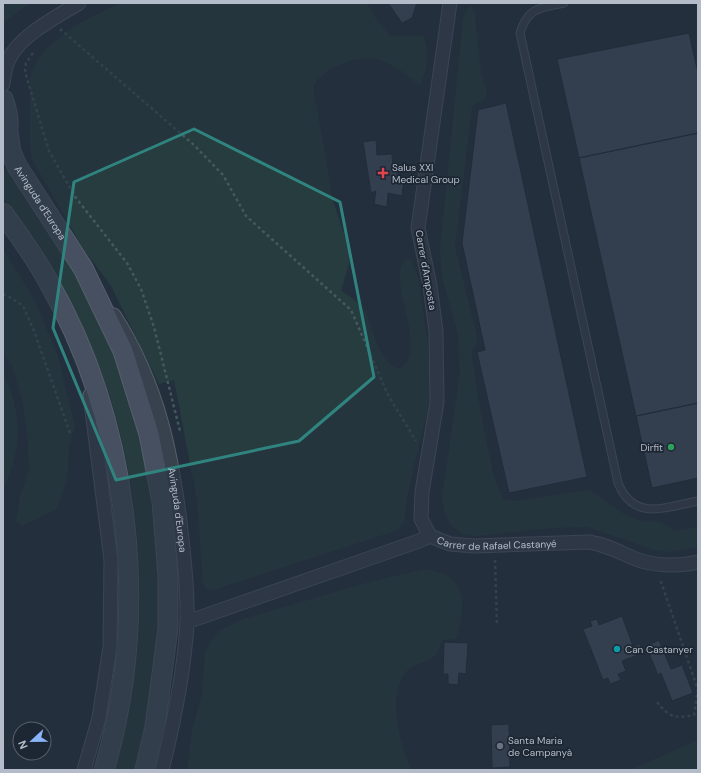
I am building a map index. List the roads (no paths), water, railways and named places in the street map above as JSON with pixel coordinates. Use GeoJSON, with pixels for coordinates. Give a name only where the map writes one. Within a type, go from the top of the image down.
{"type":"FeatureCollection","features":[{"type":"Feature","properties":{"kind":"street"},"geometry":{"type":"LineString","coordinates":[[3,84],[9,58],[14,50],[25,39],[79,3]]}},
{"type":"Feature","properties":{"kind":"street","name":"Carrer d'Amposta"},"geometry":{"type":"LineString","coordinates":[[430,536],[421,519],[422,492],[437,402],[436,331],[430,286],[418,228],[450,3]]}},
{"type":"Feature","properties":{"kind":"street"},"geometry":{"type":"LineString","coordinates":[[3,99],[8,113],[8,133],[3,151]]}},
{"type":"Feature","properties":{"kind":"street","name":"Avinguda d'Europa"},"geometry":{"type":"LineString","coordinates":[[8,133],[11,152],[17,166],[127,335],[151,385],[168,444],[183,548],[187,622],[182,667],[171,733],[162,770]]}},
{"type":"Feature","properties":{"kind":"street"},"geometry":{"type":"LineString","coordinates":[[3,213],[48,282],[86,361],[110,432],[124,505],[128,568],[128,624],[122,683],[110,752],[104,770]]}},
{"type":"Feature","properties":{"kind":"street","name":"Avinguda d'Europa"},"geometry":{"type":"LineString","coordinates":[[83,268],[123,351],[150,434],[162,502],[168,576],[168,628],[156,719],[145,770]]}},
{"type":"Feature","properties":{"kind":"street"},"geometry":{"type":"LineString","coordinates":[[84,770],[99,718],[110,647],[111,560],[86,361]]}},
{"type":"Feature","properties":{"kind":"street","name":"Carrer de Rafael Castanyé"},"geometry":{"type":"LineString","coordinates":[[187,622],[419,542],[430,536],[450,544],[474,546],[589,542],[604,544],[632,558],[654,563],[682,564],[698,562]]}},
{"type":"Feature","properties":{"kind":"lane"},"geometry":{"type":"LineString","coordinates":[[564,3],[536,9],[528,14],[520,33],[618,483],[622,493],[629,502],[639,508],[650,510],[698,501]]}},
{"type":"Feature","properties":{"kind":"place","name":"Salus XXI Medical Group"},"geometry":{"type":"Point","coordinates":[383,173]}},
{"type":"Feature","properties":{"kind":"place","name":"Dirfit"},"geometry":{"type":"Point","coordinates":[671,447]}},
{"type":"Feature","properties":{"kind":"place","name":"Can Castanyer"},"geometry":{"type":"Point","coordinates":[617,649]}},
{"type":"Feature","properties":{"kind":"place","name":"Santa Maria de Campanyà"},"geometry":{"type":"Point","coordinates":[500,746]}}]}
